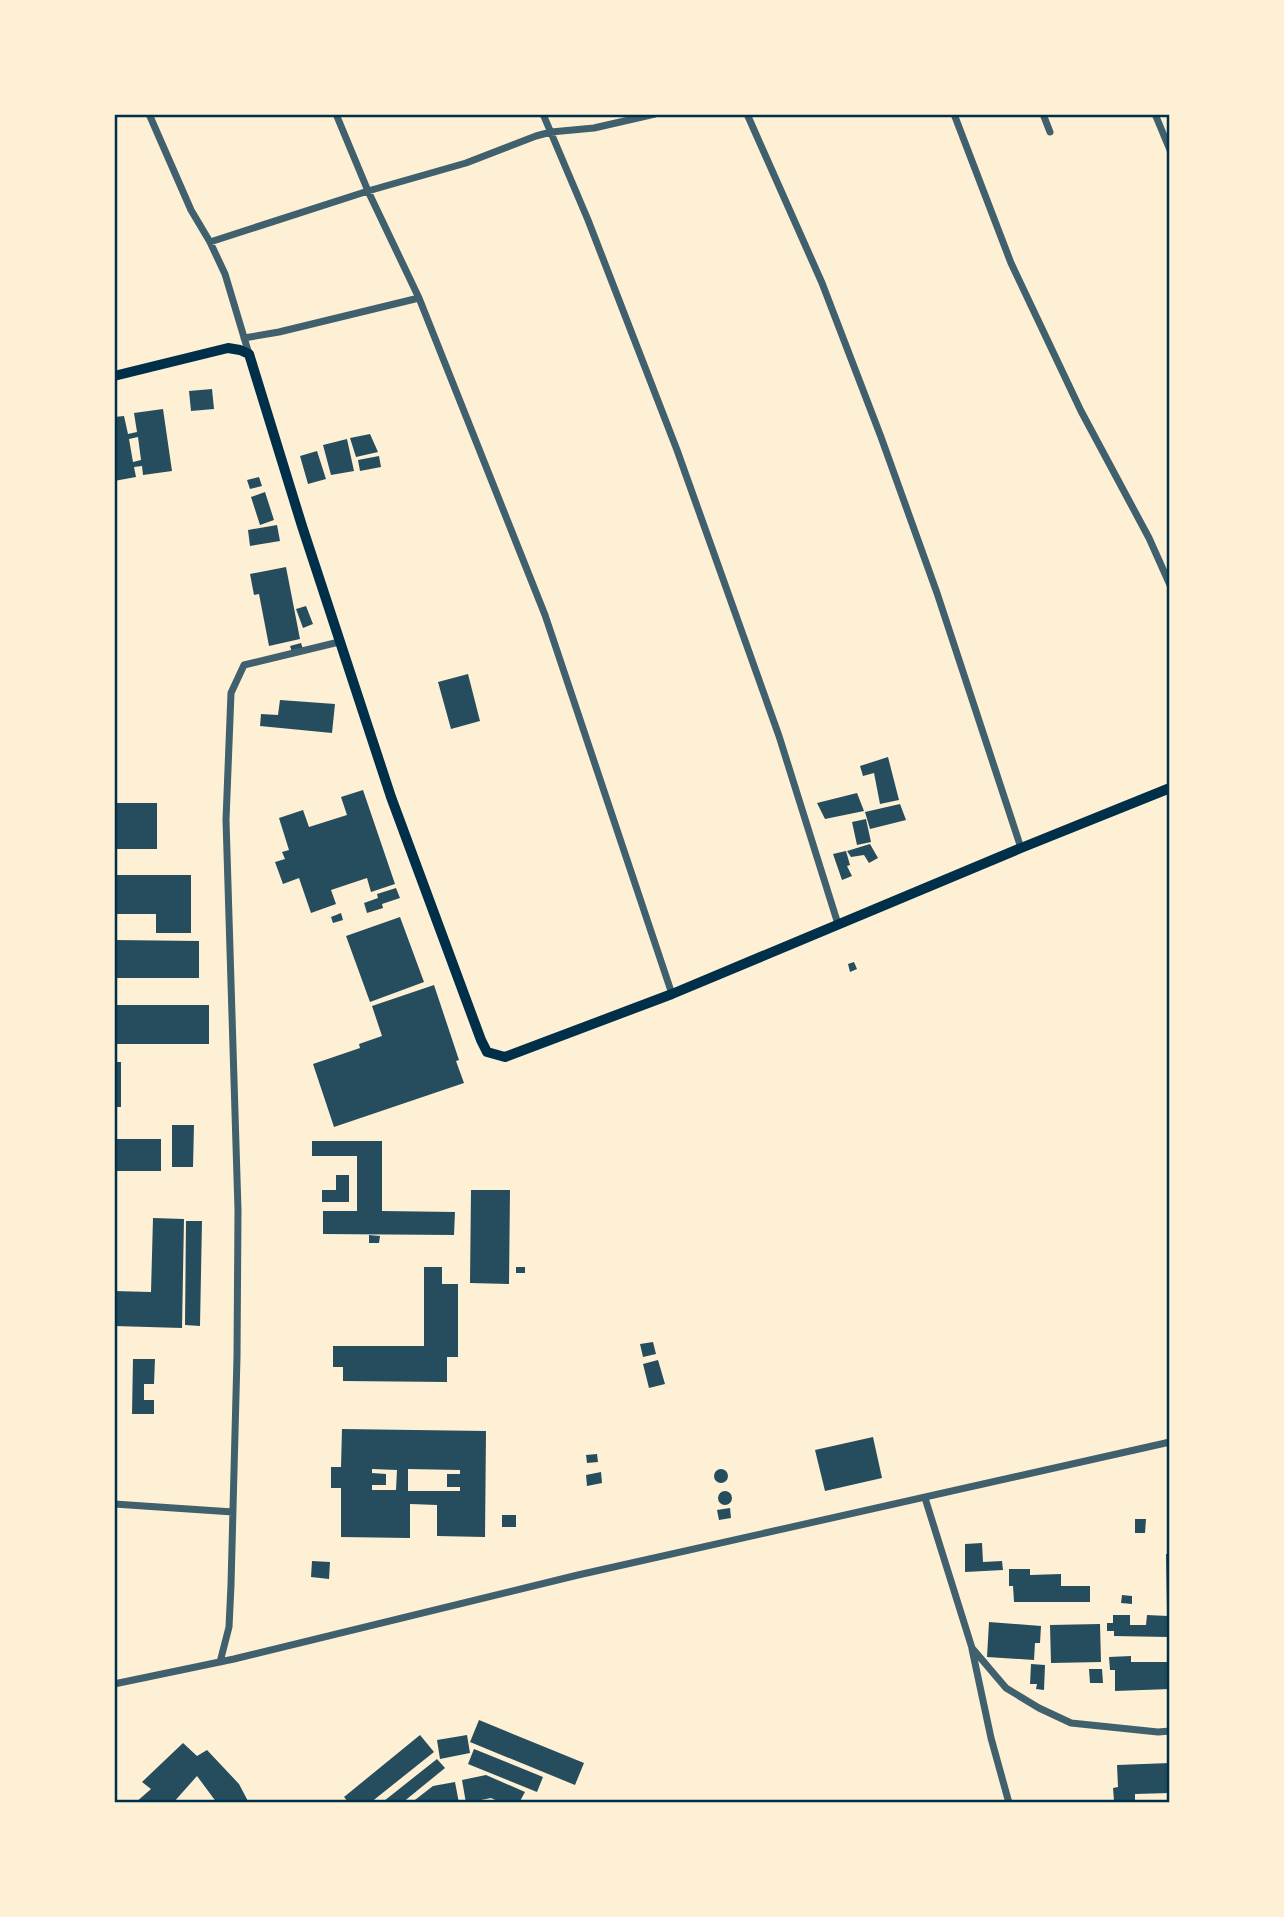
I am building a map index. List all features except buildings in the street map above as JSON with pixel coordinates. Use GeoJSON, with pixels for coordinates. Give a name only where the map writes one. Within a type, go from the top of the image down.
{"type":"FeatureCollection","features":[{"type":"Feature","properties":{"kind":"main road"},"geometry":{"type":"LineString","coordinates":[[114,376],[228,348],[249,354],[339,642],[391,797],[487,1052],[505,1057],[672,994],[1170,788]]}},
{"type":"Feature","properties":{"kind":"street"},"geometry":{"type":"LineString","coordinates":[[149,114],[191,210],[211,242],[225,274],[249,354]]}},
{"type":"Feature","properties":{"kind":"street"},"geometry":{"type":"LineString","coordinates":[[336,114],[368,191],[419,298],[545,615],[672,994]]}},
{"type":"Feature","properties":{"kind":"street"},"geometry":{"type":"LineString","coordinates":[[543,114],[588,220],[677,450],[779,736],[838,925]]}},
{"type":"Feature","properties":{"kind":"street"},"geometry":{"type":"LineString","coordinates":[[211,242],[368,191],[466,163],[536,136],[594,128],[655,114]]}},
{"type":"Feature","properties":{"kind":"street"},"geometry":{"type":"LineString","coordinates":[[747,114],[822,282],[881,437],[937,593],[1021,848]]}},
{"type":"Feature","properties":{"kind":"street"},"geometry":{"type":"LineString","coordinates":[[954,114],[1012,263],[1081,411],[1149,538],[1170,585]]}},
{"type":"Feature","properties":{"kind":"street"},"geometry":{"type":"LineString","coordinates":[[1043,114],[1050,132]]}},
{"type":"Feature","properties":{"kind":"street"},"geometry":{"type":"LineString","coordinates":[[1155,114],[1170,150]]}},
{"type":"Feature","properties":{"kind":"street"},"geometry":{"type":"LineString","coordinates":[[244,338],[419,298]]}},
{"type":"Feature","properties":{"kind":"street"},"geometry":{"type":"LineString","coordinates":[[220,1662],[229,1627],[237,1357],[238,1210],[226,821],[231,693],[244,666],[339,642]]}},
{"type":"Feature","properties":{"kind":"street"},"geometry":{"type":"LineString","coordinates":[[114,1684],[220,1662],[578,1575],[1170,1442]]}},
{"type":"Feature","properties":{"kind":"street"},"geometry":{"type":"LineString","coordinates":[[925,1498],[971,1648],[990,1738],[1009,1803]]}},
{"type":"Feature","properties":{"kind":"street"},"geometry":{"type":"LineString","coordinates":[[114,1504],[233,1513]]}},
{"type":"Feature","properties":{"kind":"street"},"geometry":{"type":"LineString","coordinates":[[971,1648],[1006,1688],[1070,1723],[1170,1731]]}}]}
